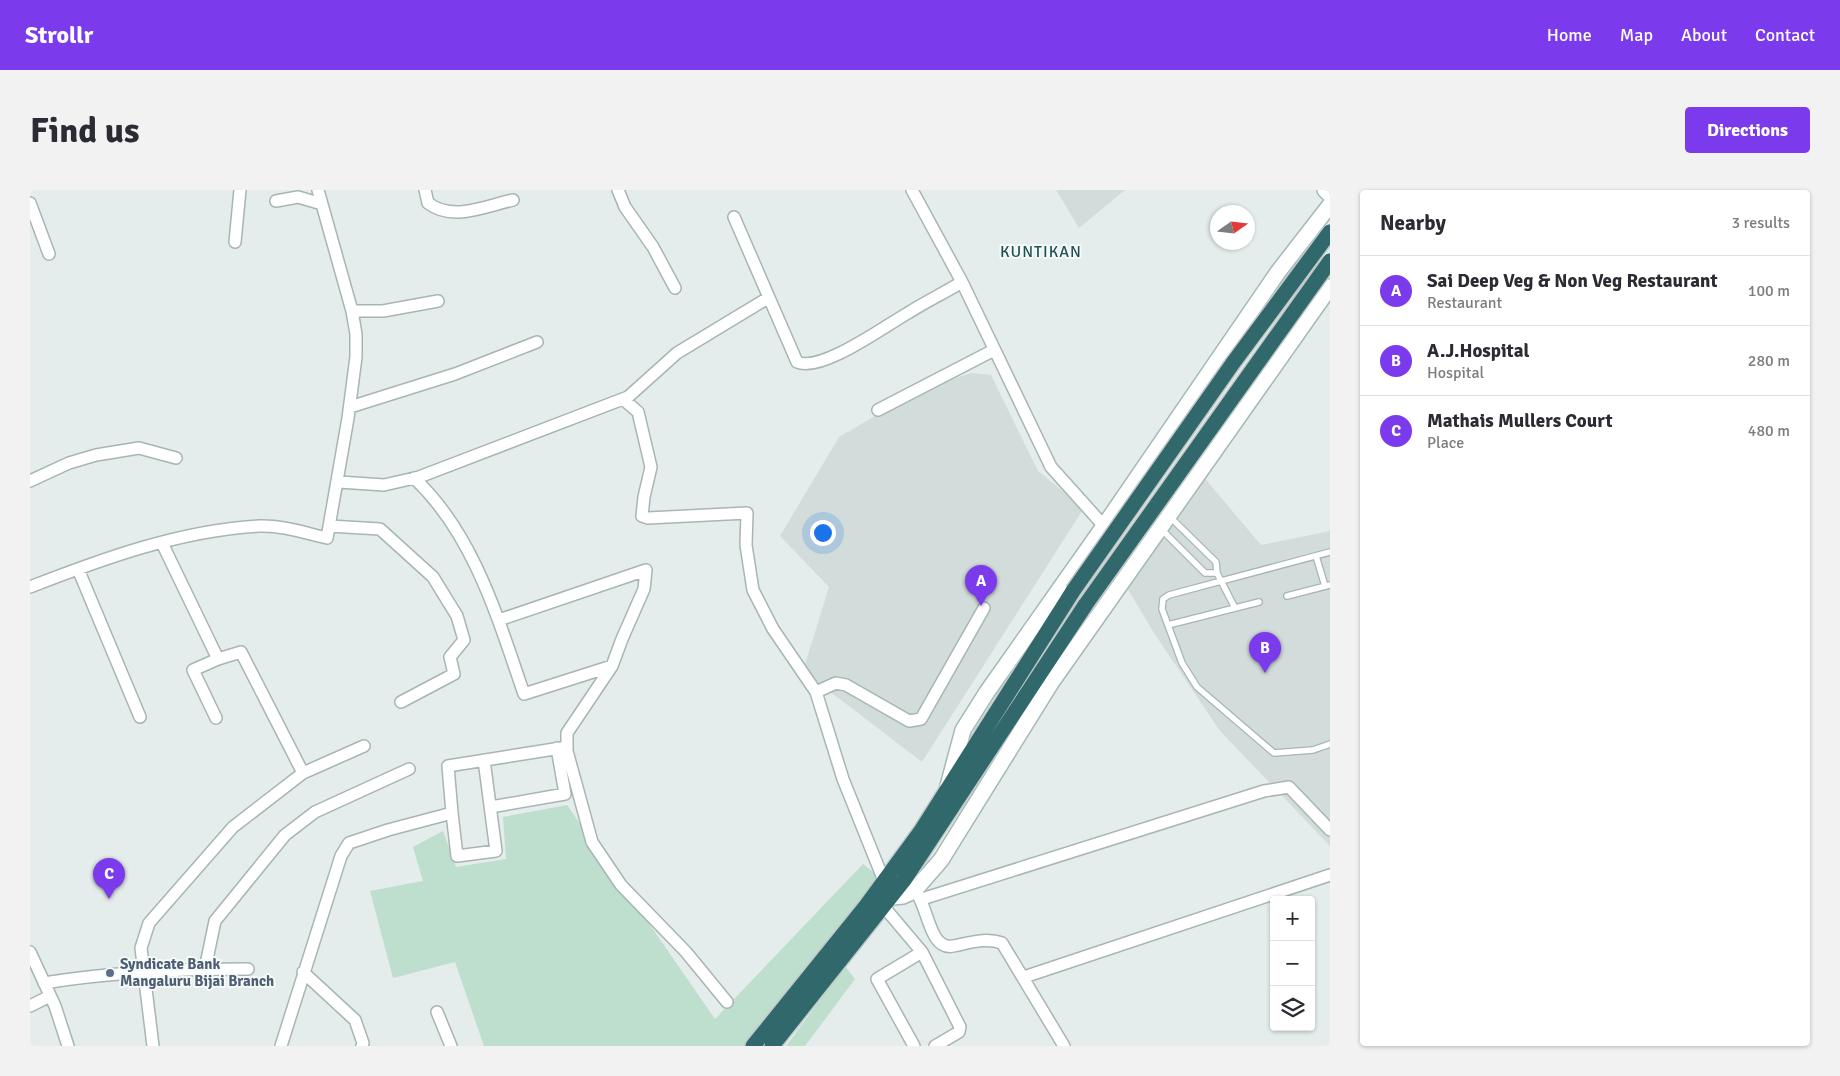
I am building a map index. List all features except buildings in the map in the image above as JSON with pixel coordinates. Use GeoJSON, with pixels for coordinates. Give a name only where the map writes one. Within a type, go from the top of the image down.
{"type":"FeatureCollection","features":[{"type":"Feature","properties":{"kind":"highway"},"geometry":{"type":"LineString","coordinates":[[753,1046],[884,881],[921,831],[1073,591],[1233,363],[1330,232]]}},
{"type":"Feature","properties":{"kind":"highway"},"geometry":{"type":"LineString","coordinates":[[772,1046],[888,902],[932,840],[973,773],[1086,604],[1330,261]]}},
{"type":"Feature","properties":{"kind":"street"},"geometry":{"type":"LineString","coordinates":[[235,242],[240,190]]}},
{"type":"Feature","properties":{"kind":"street"},"geometry":{"type":"LineString","coordinates":[[30,587],[78,569],[162,543],[208,533],[260,526],[278,527],[327,538],[350,407],[356,357],[356,334],[352,312],[318,190]]}},
{"type":"Feature","properties":{"kind":"street"},"geometry":{"type":"LineString","coordinates":[[425,190],[428,203],[445,212],[458,213],[513,200]]}},
{"type":"Feature","properties":{"kind":"street"},"geometry":{"type":"LineString","coordinates":[[618,190],[625,206],[653,247],[675,288]]}},
{"type":"Feature","properties":{"kind":"street"},"geometry":{"type":"LineString","coordinates":[[912,190],[962,282],[1051,467],[1104,526]]}},
{"type":"Feature","properties":{"kind":"street"},"geometry":{"type":"LineString","coordinates":[[1325,190],[1330,195]]}},
{"type":"Feature","properties":{"kind":"street"},"geometry":{"type":"LineString","coordinates":[[276,201],[298,197],[322,204]]}},
{"type":"Feature","properties":{"kind":"street"},"geometry":{"type":"LineString","coordinates":[[30,203],[49,254]]}},
{"type":"Feature","properties":{"kind":"street"},"geometry":{"type":"LineString","coordinates":[[947,790],[963,730],[987,692],[1291,255],[1330,205]]}},
{"type":"Feature","properties":{"kind":"street"},"geometry":{"type":"LineString","coordinates":[[734,217],[797,362],[804,365],[812,364],[857,345],[962,282]]}},
{"type":"Feature","properties":{"kind":"street"},"geometry":{"type":"LineString","coordinates":[[918,895],[1051,683],[1330,286],[1291,255]]}},
{"type":"Feature","properties":{"kind":"street"},"geometry":{"type":"LineString","coordinates":[[338,482],[384,485],[414,478],[495,449],[623,399],[648,382],[677,354],[768,298]]}},
{"type":"Feature","properties":{"kind":"street"},"geometry":{"type":"LineString","coordinates":[[352,312],[384,311],[438,300]]}},
{"type":"Feature","properties":{"kind":"street"},"geometry":{"type":"LineString","coordinates":[[350,407],[455,374],[536,342]]}},
{"type":"Feature","properties":{"kind":"street"},"geometry":{"type":"LineString","coordinates":[[878,410],[994,350]]}},
{"type":"Feature","properties":{"kind":"street"},"geometry":{"type":"LineString","coordinates":[[623,399],[638,412],[651,467],[642,516],[648,518],[747,513],[746,545],[753,590],[773,629],[816,692],[843,779],[884,881]]}},
{"type":"Feature","properties":{"kind":"street"},"geometry":{"type":"LineString","coordinates":[[30,482],[69,463],[96,455],[139,448],[176,458]]}},
{"type":"Feature","properties":{"kind":"street"},"geometry":{"type":"LineString","coordinates":[[414,478],[429,492],[478,568],[499,620],[524,694],[612,666]]}},
{"type":"Feature","properties":{"kind":"street"},"geometry":{"type":"LineString","coordinates":[[329,526],[380,529],[433,577],[457,616],[464,640],[450,657],[454,674],[401,702]]}},
{"type":"Feature","properties":{"kind":"street"},"geometry":{"type":"LineString","coordinates":[[162,543],[218,659]]}},
{"type":"Feature","properties":{"kind":"street"},"geometry":{"type":"LineString","coordinates":[[78,569],[140,717]]}},
{"type":"Feature","properties":{"kind":"street"},"geometry":{"type":"LineString","coordinates":[[491,807],[565,794],[562,748],[567,733],[612,666],[644,589],[646,570],[499,620]]}},
{"type":"Feature","properties":{"kind":"street"},"geometry":{"type":"LineString","coordinates":[[816,692],[836,683],[846,685],[909,722],[920,719],[984,608]]}},
{"type":"Feature","properties":{"kind":"street"},"geometry":{"type":"LineString","coordinates":[[216,718],[193,670],[218,659],[241,652],[304,773]]}},
{"type":"Feature","properties":{"kind":"street"},"geometry":{"type":"LineString","coordinates":[[154,1046],[142,948],[149,924],[233,827],[304,773],[364,746]]}},
{"type":"Feature","properties":{"kind":"street"},"geometry":{"type":"LineString","coordinates":[[484,760],[496,851],[457,856],[448,766],[484,760],[562,748]]}},
{"type":"Feature","properties":{"kind":"street"},"geometry":{"type":"LineString","coordinates":[[562,748],[592,842],[621,886],[686,952],[727,1002]]}},
{"type":"Feature","properties":{"kind":"street"},"geometry":{"type":"LineString","coordinates":[[205,969],[216,922],[285,835],[315,812],[409,769]]}},
{"type":"Feature","properties":{"kind":"street"},"geometry":{"type":"LineString","coordinates":[[935,1046],[960,1029],[922,952],[888,902],[903,896],[918,895],[1264,791],[1290,787],[1330,830]]}},
{"type":"Feature","properties":{"kind":"street"},"geometry":{"type":"LineString","coordinates":[[281,1046],[341,856],[349,843],[388,830],[452,813]]}},
{"type":"Feature","properties":{"kind":"street"},"geometry":{"type":"LineString","coordinates":[[1024,977],[1330,875]]}},
{"type":"Feature","properties":{"kind":"street"},"geometry":{"type":"LineString","coordinates":[[918,895],[932,934],[949,947],[992,940],[1002,943],[1064,1046]]}},
{"type":"Feature","properties":{"kind":"street"},"geometry":{"type":"LineString","coordinates":[[30,952],[50,996],[68,1046]]}},
{"type":"Feature","properties":{"kind":"street"},"geometry":{"type":"LineString","coordinates":[[914,1046],[877,979],[922,952]]}},
{"type":"Feature","properties":{"kind":"street"},"geometry":{"type":"LineString","coordinates":[[44,983],[89,976],[205,969],[248,970]]}},
{"type":"Feature","properties":{"kind":"street"},"geometry":{"type":"LineString","coordinates":[[303,972],[355,1020],[363,1043],[362,1046]]}},
{"type":"Feature","properties":{"kind":"street"},"geometry":{"type":"LineString","coordinates":[[30,1006],[50,996]]}},
{"type":"Feature","properties":{"kind":"street"},"geometry":{"type":"LineString","coordinates":[[437,1012],[451,1046]]}},
{"type":"Feature","properties":{"kind":"lane"},"geometry":{"type":"LineString","coordinates":[[1164,522],[1216,562],[1217,573],[1235,608]]}},
{"type":"Feature","properties":{"kind":"lane"},"geometry":{"type":"LineString","coordinates":[[1164,522],[1205,573],[1217,573]]}},
{"type":"Feature","properties":{"kind":"lane"},"geometry":{"type":"LineString","coordinates":[[1330,552],[1169,595],[1163,599],[1162,609],[1182,663],[1197,686],[1274,753],[1313,750],[1330,744]]}},
{"type":"Feature","properties":{"kind":"lane"},"geometry":{"type":"LineString","coordinates":[[1287,596],[1328,586],[1316,556]]}},
{"type":"Feature","properties":{"kind":"lane"},"geometry":{"type":"LineString","coordinates":[[1168,626],[1259,602]]}},
{"type":"Feature","properties":{"kind":"shaded area"},"geometry":{"type":"Polygon","coordinates":[[[1056,190],[1125,190],[1079,228],[1056,190]]]}},
{"type":"Feature","properties":{"kind":"shaded area"},"geometry":{"type":"Polygon","coordinates":[[[972,373],[991,375],[1038,471],[1084,508],[922,762],[803,671],[829,587],[780,536],[839,437],[923,388],[972,373]]]}},
{"type":"Feature","properties":{"kind":"shaded area"},"geometry":{"type":"Polygon","coordinates":[[[1202,475],[1261,545],[1330,531],[1330,846],[1220,731],[1154,633],[1124,583],[1202,475]]]}},
{"type":"Feature","properties":{"kind":"green space"},"geometry":{"type":"Polygon","coordinates":[[[567,805],[715,1019],[863,864],[884,881],[754,1046],[484,1046],[455,962],[393,978],[370,891],[423,881],[413,847],[443,831],[456,867],[506,859],[503,817],[567,805]]]}},
{"type":"Feature","properties":{"kind":"green space"},"geometry":{"type":"Polygon","coordinates":[[[845,966],[855,979],[805,1046],[786,1046],[845,966]]]}},
{"type":"Feature","properties":{"kind":"place","name":"Sai Deep Veg & Non Veg Restaurant"},"geometry":{"type":"Point","coordinates":[981,606]}},
{"type":"Feature","properties":{"kind":"place","name":"A.J.Hospital"},"geometry":{"type":"Point","coordinates":[1265,673]}},
{"type":"Feature","properties":{"kind":"place","name":"Mathais Mullers Court"},"geometry":{"type":"Point","coordinates":[109,899]}},
{"type":"Feature","properties":{"kind":"place","name":"Syndicate Bank Mangaluru Bijai Branch"},"geometry":{"type":"Point","coordinates":[110,973]}},
{"type":"Feature","properties":{"kind":"district","name":"KUNTIKAN"},"geometry":{"type":"Point","coordinates":[1041,251]}}]}
